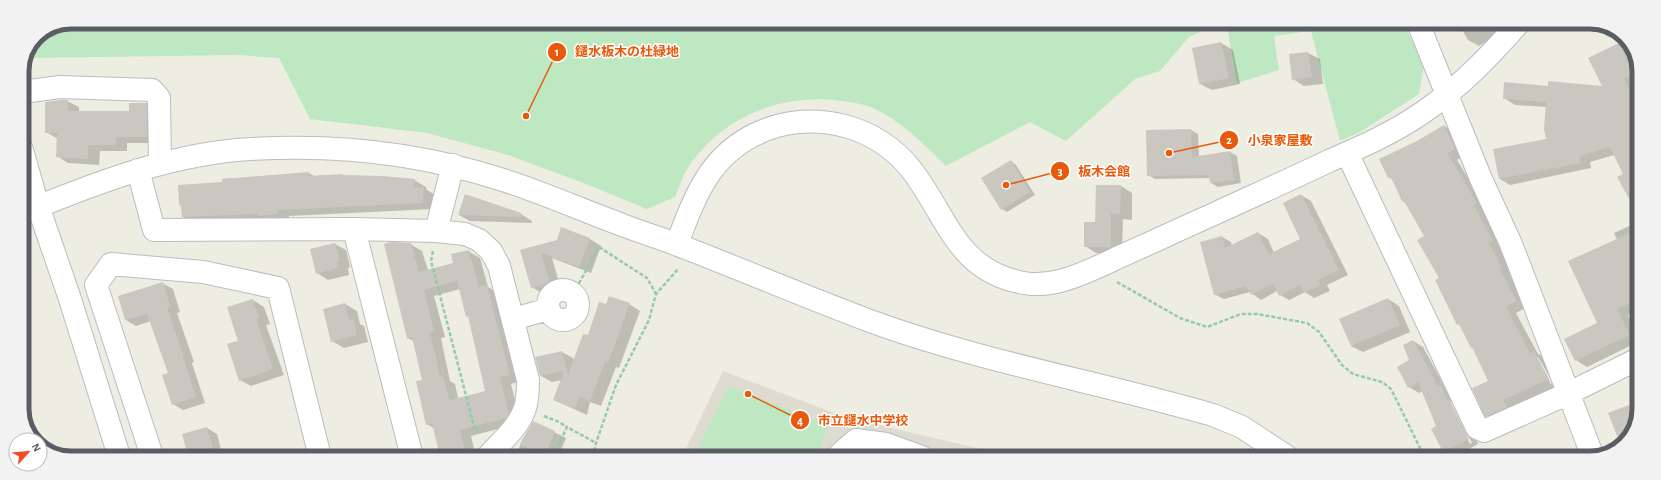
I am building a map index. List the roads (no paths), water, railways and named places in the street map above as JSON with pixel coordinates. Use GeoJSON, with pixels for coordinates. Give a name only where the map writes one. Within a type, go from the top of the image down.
{"type":"FeatureCollection","features":[{"type":"Feature","properties":{"kind":"street"},"geometry":{"type":"LineString","coordinates":[[1420,29],[1481,179],[1511,244],[1590,451]]}},
{"type":"Feature","properties":{"kind":"street"},"geometry":{"type":"LineString","coordinates":[[677,244],[700,187],[711,170],[729,152],[744,140],[763,130],[796,122],[830,123],[856,130],[880,141],[910,168],[960,245],[969,256],[999,276],[1022,283],[1047,284],[1070,278],[1094,268],[1397,129],[1424,112],[1476,70],[1513,29]]}},
{"type":"Feature","properties":{"kind":"street"},"geometry":{"type":"LineString","coordinates":[[29,91],[60,87],[152,90],[159,98],[160,164]]}},
{"type":"Feature","properties":{"kind":"street"},"geometry":{"type":"LineString","coordinates":[[118,451],[70,299],[30,209],[86,187],[160,164],[236,150],[282,148],[363,151],[408,157],[453,165],[505,180],[677,244],[872,322],[968,353],[1213,415],[1242,427],[1278,451]]}},
{"type":"Feature","properties":{"kind":"street"},"geometry":{"type":"LineString","coordinates":[[1347,153],[1477,428],[1484,432],[1632,362]]}},
{"type":"Feature","properties":{"kind":"street"},"geometry":{"type":"LineString","coordinates":[[436,231],[453,165]]}},
{"type":"Feature","properties":{"kind":"street"},"geometry":{"type":"LineString","coordinates":[[138,170],[154,230],[354,229],[436,231],[465,234],[479,240],[491,251],[499,266],[528,380],[528,395],[525,408],[516,424],[493,451]]}},
{"type":"Feature","properties":{"kind":"street"},"geometry":{"type":"LineString","coordinates":[[354,229],[410,451]]}},
{"type":"Feature","properties":{"kind":"street"},"geometry":{"type":"LineString","coordinates":[[70,299],[96,285],[111,264],[203,272],[278,288],[319,451]]}},
{"type":"Feature","properties":{"kind":"street"},"geometry":{"type":"LineString","coordinates":[[96,285],[150,451]]}},
{"type":"Feature","properties":{"kind":"street"},"geometry":{"type":"LineString","coordinates":[[513,318],[549,309],[555,317],[564,320],[569,319],[574,316],[578,307],[573,294]]}},
{"type":"Feature","properties":{"kind":"street"},"geometry":{"type":"LineString","coordinates":[[844,451],[856,440],[886,444],[905,451]]}},
{"type":"Feature","properties":{"kind":"place","name":"鑓水板木の杜緑地"},"geometry":{"type":"Point","coordinates":[526,116]}},
{"type":"Feature","properties":{"kind":"place","name":"小泉家屋敷"},"geometry":{"type":"Point","coordinates":[1169,153]}},
{"type":"Feature","properties":{"kind":"place","name":"板木会館"},"geometry":{"type":"Point","coordinates":[1006,185]}},
{"type":"Feature","properties":{"kind":"place","name":"市立鑓水中学校"},"geometry":{"type":"Point","coordinates":[748,394]}}]}
